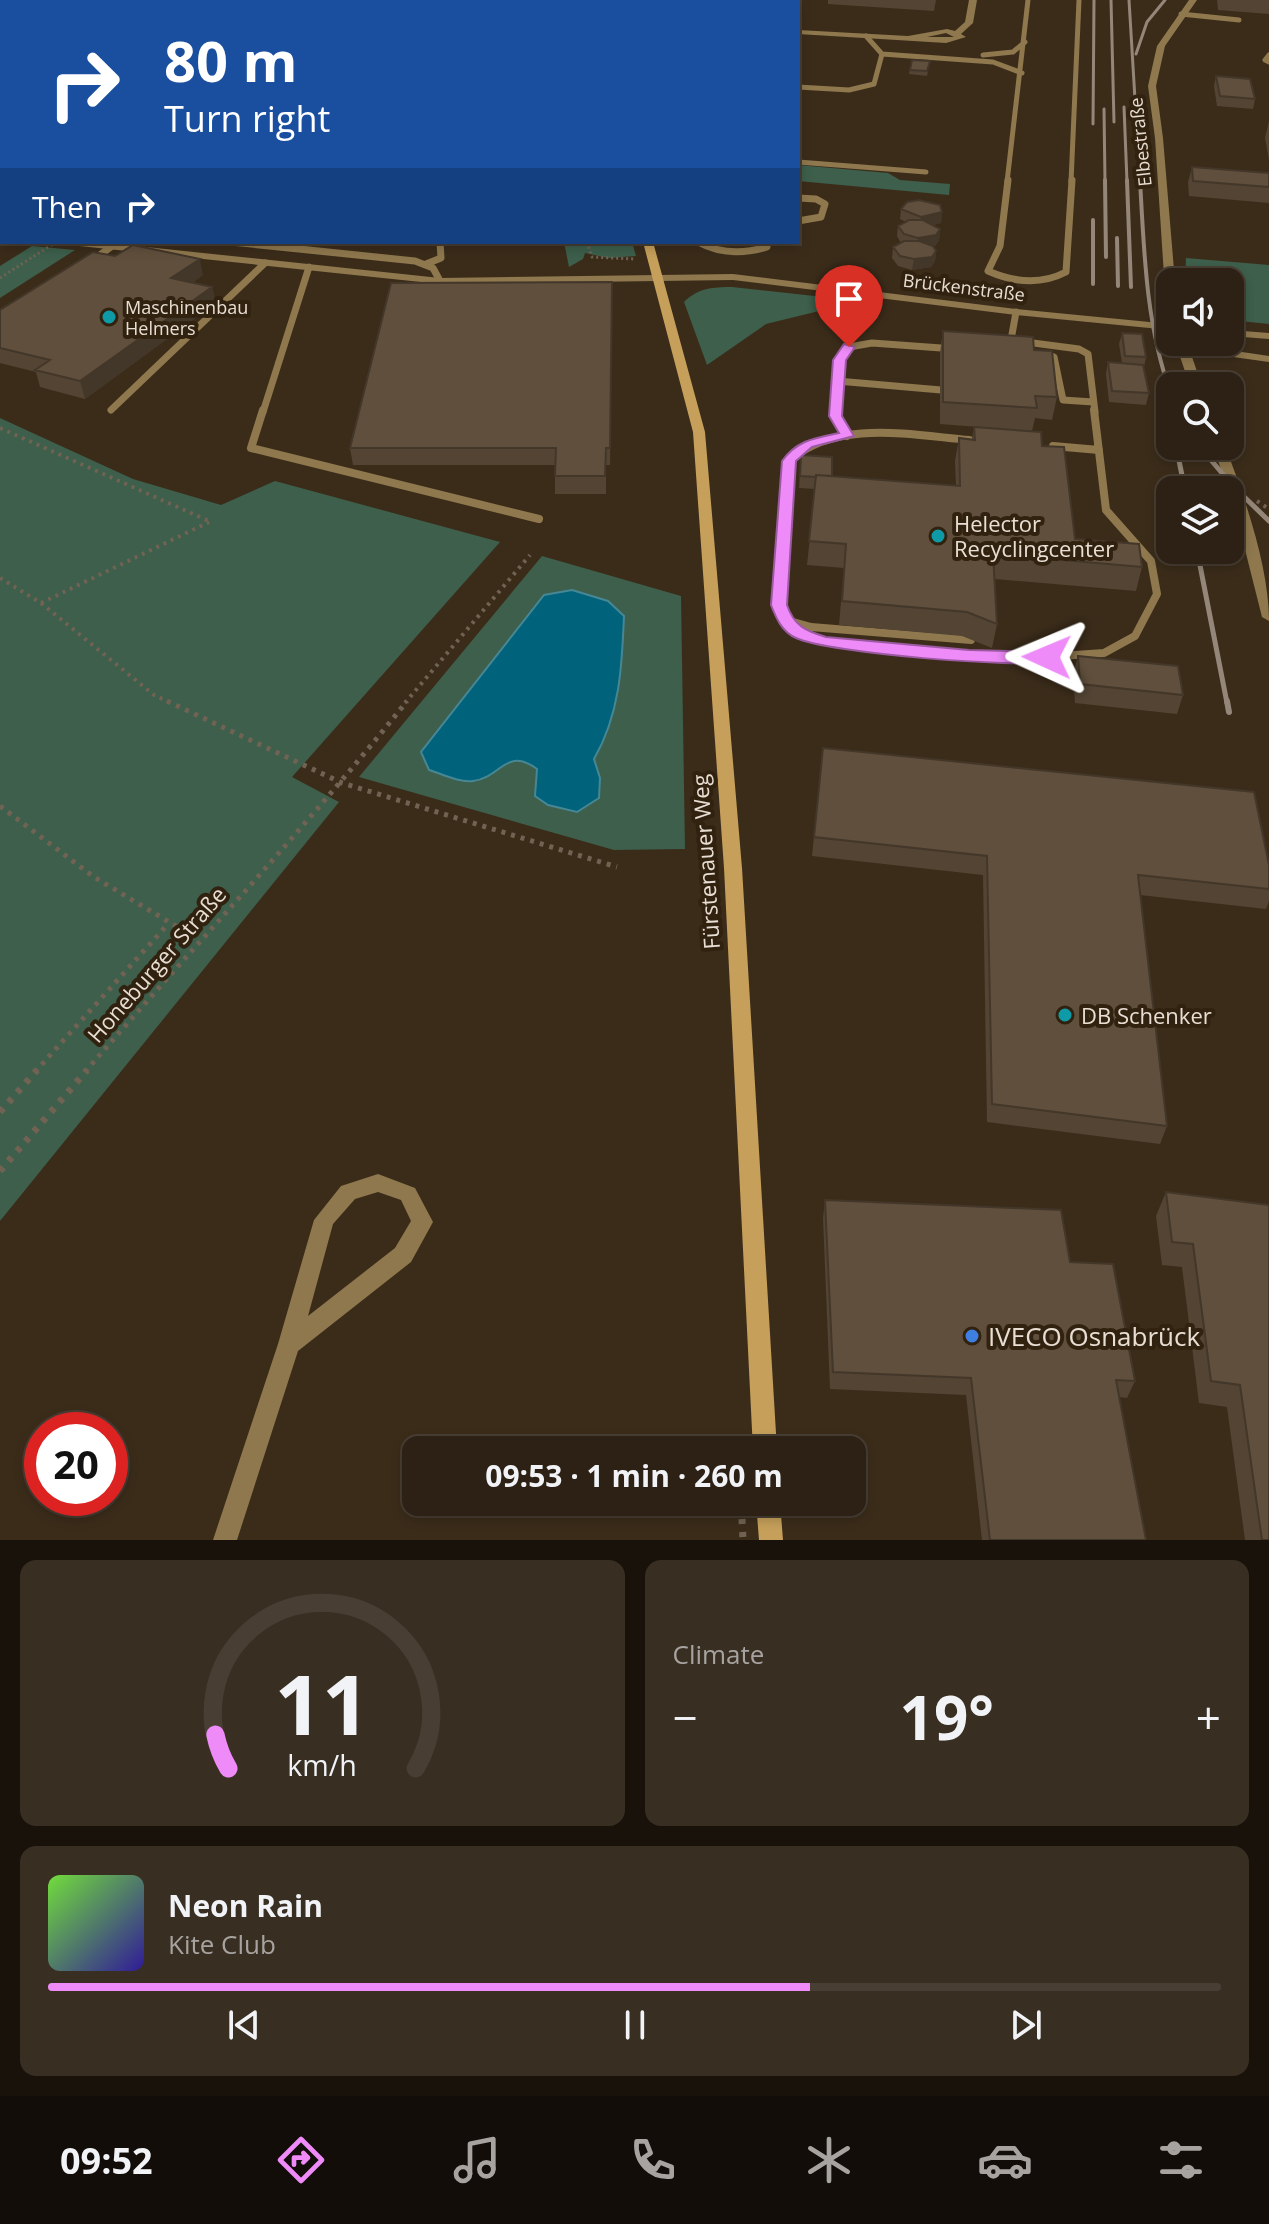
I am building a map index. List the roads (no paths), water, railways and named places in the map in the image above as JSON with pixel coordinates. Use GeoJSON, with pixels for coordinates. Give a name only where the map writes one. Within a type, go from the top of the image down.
{"type":"FeatureCollection","features":[{"type":"Feature","properties":{"kind":"street"},"geometry":{"type":"LineString","coordinates":[[800,32],[869,39],[957,40],[962,37],[958,33],[969,23],[973,0]]}},
{"type":"Feature","properties":{"kind":"street","name":"Elbestraße"},"geometry":{"type":"LineString","coordinates":[[1168,268],[1152,86],[1161,46],[1193,0]]}},
{"type":"Feature","properties":{"kind":"street"},"geometry":{"type":"LineString","coordinates":[[116,244],[440,281],[522,282],[659,276]]}},
{"type":"Feature","properties":{"kind":"street","name":"Fürstenauer Weg"},"geometry":{"type":"LineString","coordinates":[[649,244],[699,432],[733,868],[764,1436]]}},
{"type":"Feature","properties":{"kind":"street","name":"Brückenstraße"},"geometry":{"type":"LineString","coordinates":[[659,276],[733,277],[1016,312],[1156,326]]}},
{"type":"Feature","properties":{"kind":"street"},"geometry":{"type":"LineString","coordinates":[[1244,334],[1269,336]]}},
{"type":"Feature","properties":{"kind":"street"},"geometry":{"type":"LineString","coordinates":[[1244,355],[1269,359]]}},
{"type":"Feature","properties":{"kind":"street"},"geometry":{"type":"LineString","coordinates":[[1224,460],[1269,617]]}},
{"type":"Feature","properties":{"kind":"street"},"geometry":{"type":"LineString","coordinates":[[225,1540],[289,1344],[324,1220],[348,1192],[363,1187],[378,1183],[408,1194],[422,1222],[403,1255],[289,1344]]}},
{"type":"Feature","properties":{"kind":"street"},"geometry":{"type":"LineString","coordinates":[[769,1516],[771,1540]]}},
{"type":"Feature","properties":{"kind":"lane"},"geometry":{"type":"LineString","coordinates":[[1028,0],[1022,76],[1000,246],[988,271],[999,277],[1044,281],[1066,272],[1078,73],[1079,0]]}},
{"type":"Feature","properties":{"kind":"lane"},"geometry":{"type":"LineString","coordinates":[[1181,14],[1239,20]]}},
{"type":"Feature","properties":{"kind":"lane"},"geometry":{"type":"LineString","coordinates":[[869,39],[898,49],[992,56],[1013,52],[1025,42]]}},
{"type":"Feature","properties":{"kind":"lane"},"geometry":{"type":"LineString","coordinates":[[869,39],[882,56],[991,65],[1022,76]]}},
{"type":"Feature","properties":{"kind":"lane"},"geometry":{"type":"LineString","coordinates":[[1269,55],[1265,60],[1269,62]]}},
{"type":"Feature","properties":{"kind":"lane"},"geometry":{"type":"LineString","coordinates":[[800,87],[849,90],[874,84],[882,56]]}},
{"type":"Feature","properties":{"kind":"lane"},"geometry":{"type":"LineString","coordinates":[[800,162],[926,172]]}},
{"type":"Feature","properties":{"kind":"lane"},"geometry":{"type":"LineString","coordinates":[[800,198],[816,199],[825,204],[821,217],[800,221]]}},
{"type":"Feature","properties":{"kind":"lane"},"geometry":{"type":"LineString","coordinates":[[81,267],[116,244]]}},
{"type":"Feature","properties":{"kind":"lane"},"geometry":{"type":"LineString","coordinates":[[249,244],[426,264],[433,268],[440,281]]}},
{"type":"Feature","properties":{"kind":"lane"},"geometry":{"type":"LineString","coordinates":[[426,264],[441,258],[440,244]]}},
{"type":"Feature","properties":{"kind":"lane"},"geometry":{"type":"LineString","coordinates":[[701,244],[707,248],[752,252],[767,247],[767,244]]}},
{"type":"Feature","properties":{"kind":"lane"},"geometry":{"type":"LineString","coordinates":[[111,410],[265,263]]}},
{"type":"Feature","properties":{"kind":"lane"},"geometry":{"type":"LineString","coordinates":[[309,267],[251,448],[539,519]]}},
{"type":"Feature","properties":{"kind":"lane"},"geometry":{"type":"LineString","coordinates":[[217,296],[229,299]]}},
{"type":"Feature","properties":{"kind":"lane"},"geometry":{"type":"LineString","coordinates":[[976,441],[899,435],[847,436],[808,444],[796,451],[789,461],[779,605],[784,620],[798,634],[824,642],[969,655],[1047,657],[1104,653],[1135,636],[1157,594],[1151,561],[1106,510],[1088,354],[1079,349],[1010,344],[1016,312]]}},
{"type":"Feature","properties":{"kind":"lane"},"geometry":{"type":"LineString","coordinates":[[847,436],[835,416],[837,381],[843,353],[859,344],[963,349]]}},
{"type":"Feature","properties":{"kind":"lane"},"geometry":{"type":"LineString","coordinates":[[1039,355],[1054,357],[1063,400],[1093,402]]}},
{"type":"Feature","properties":{"kind":"lane"},"geometry":{"type":"LineString","coordinates":[[837,381],[941,390]]}},
{"type":"Feature","properties":{"kind":"lane"},"geometry":{"type":"LineString","coordinates":[[1037,445],[1099,450]]}},
{"type":"Feature","properties":{"kind":"lane"},"geometry":{"type":"LineString","coordinates":[[784,620],[811,627],[971,640]]}},
{"type":"Feature","properties":{"kind":"water"},"geometry":{"type":"Polygon","coordinates":[[[572,590],[608,601],[624,616],[614,707],[594,759],[600,778],[599,798],[577,812],[548,805],[535,796],[537,769],[518,761],[473,781],[429,770],[421,752],[544,595],[572,590]]]}},
{"type":"Feature","properties":{"kind":"railway"},"geometry":{"type":"LineString","coordinates":[[1093,124],[1094,0]]}},
{"type":"Feature","properties":{"kind":"railway"},"geometry":{"type":"LineString","coordinates":[[1111,0],[1114,122]]}},
{"type":"Feature","properties":{"kind":"railway"},"geometry":{"type":"LineString","coordinates":[[1129,0],[1140,182]]}},
{"type":"Feature","properties":{"kind":"railway"},"geometry":{"type":"LineString","coordinates":[[1136,54],[1147,22],[1165,0]]}},
{"type":"Feature","properties":{"kind":"railway"},"geometry":{"type":"LineString","coordinates":[[1124,107],[1127,182]]}},
{"type":"Feature","properties":{"kind":"railway"},"geometry":{"type":"LineString","coordinates":[[1104,109],[1105,182]]}},
{"type":"Feature","properties":{"kind":"railway"},"geometry":{"type":"LineString","coordinates":[[1105,180],[1106,257]]}},
{"type":"Feature","properties":{"kind":"railway"},"geometry":{"type":"LineString","coordinates":[[1127,180],[1131,287]]}},
{"type":"Feature","properties":{"kind":"railway"},"geometry":{"type":"LineString","coordinates":[[1140,180],[1151,314],[1164,372]]}},
{"type":"Feature","properties":{"kind":"railway"},"geometry":{"type":"LineString","coordinates":[[1093,220],[1093,284]]}},
{"type":"Feature","properties":{"kind":"railway"},"geometry":{"type":"LineString","coordinates":[[1117,238],[1118,286]]}},
{"type":"Feature","properties":{"kind":"railway"},"geometry":{"type":"LineString","coordinates":[[1179,460],[1182,476]]}},
{"type":"Feature","properties":{"kind":"railway"},"geometry":{"type":"LineString","coordinates":[[1211,460],[1269,521]]}},
{"type":"Feature","properties":{"kind":"railway"},"geometry":{"type":"LineString","coordinates":[[1200,564],[1227,703]]}},
{"type":"Feature","properties":{"kind":"railway"},"geometry":{"type":"LineString","coordinates":[[1227,701],[1229,712]]}},
{"type":"Feature","properties":{"kind":"place","name":"Maschinenbau Helmers"},"geometry":{"type":"Point","coordinates":[109,317]}},
{"type":"Feature","properties":{"kind":"place","name":"Helector Recyclingcenter"},"geometry":{"type":"Point","coordinates":[938,536]}},
{"type":"Feature","properties":{"kind":"place","name":"DB Schenker"},"geometry":{"type":"Point","coordinates":[1065,1015]}},
{"type":"Feature","properties":{"kind":"place","name":"IVECO Osnabrück"},"geometry":{"type":"Point","coordinates":[972,1336]}}]}
